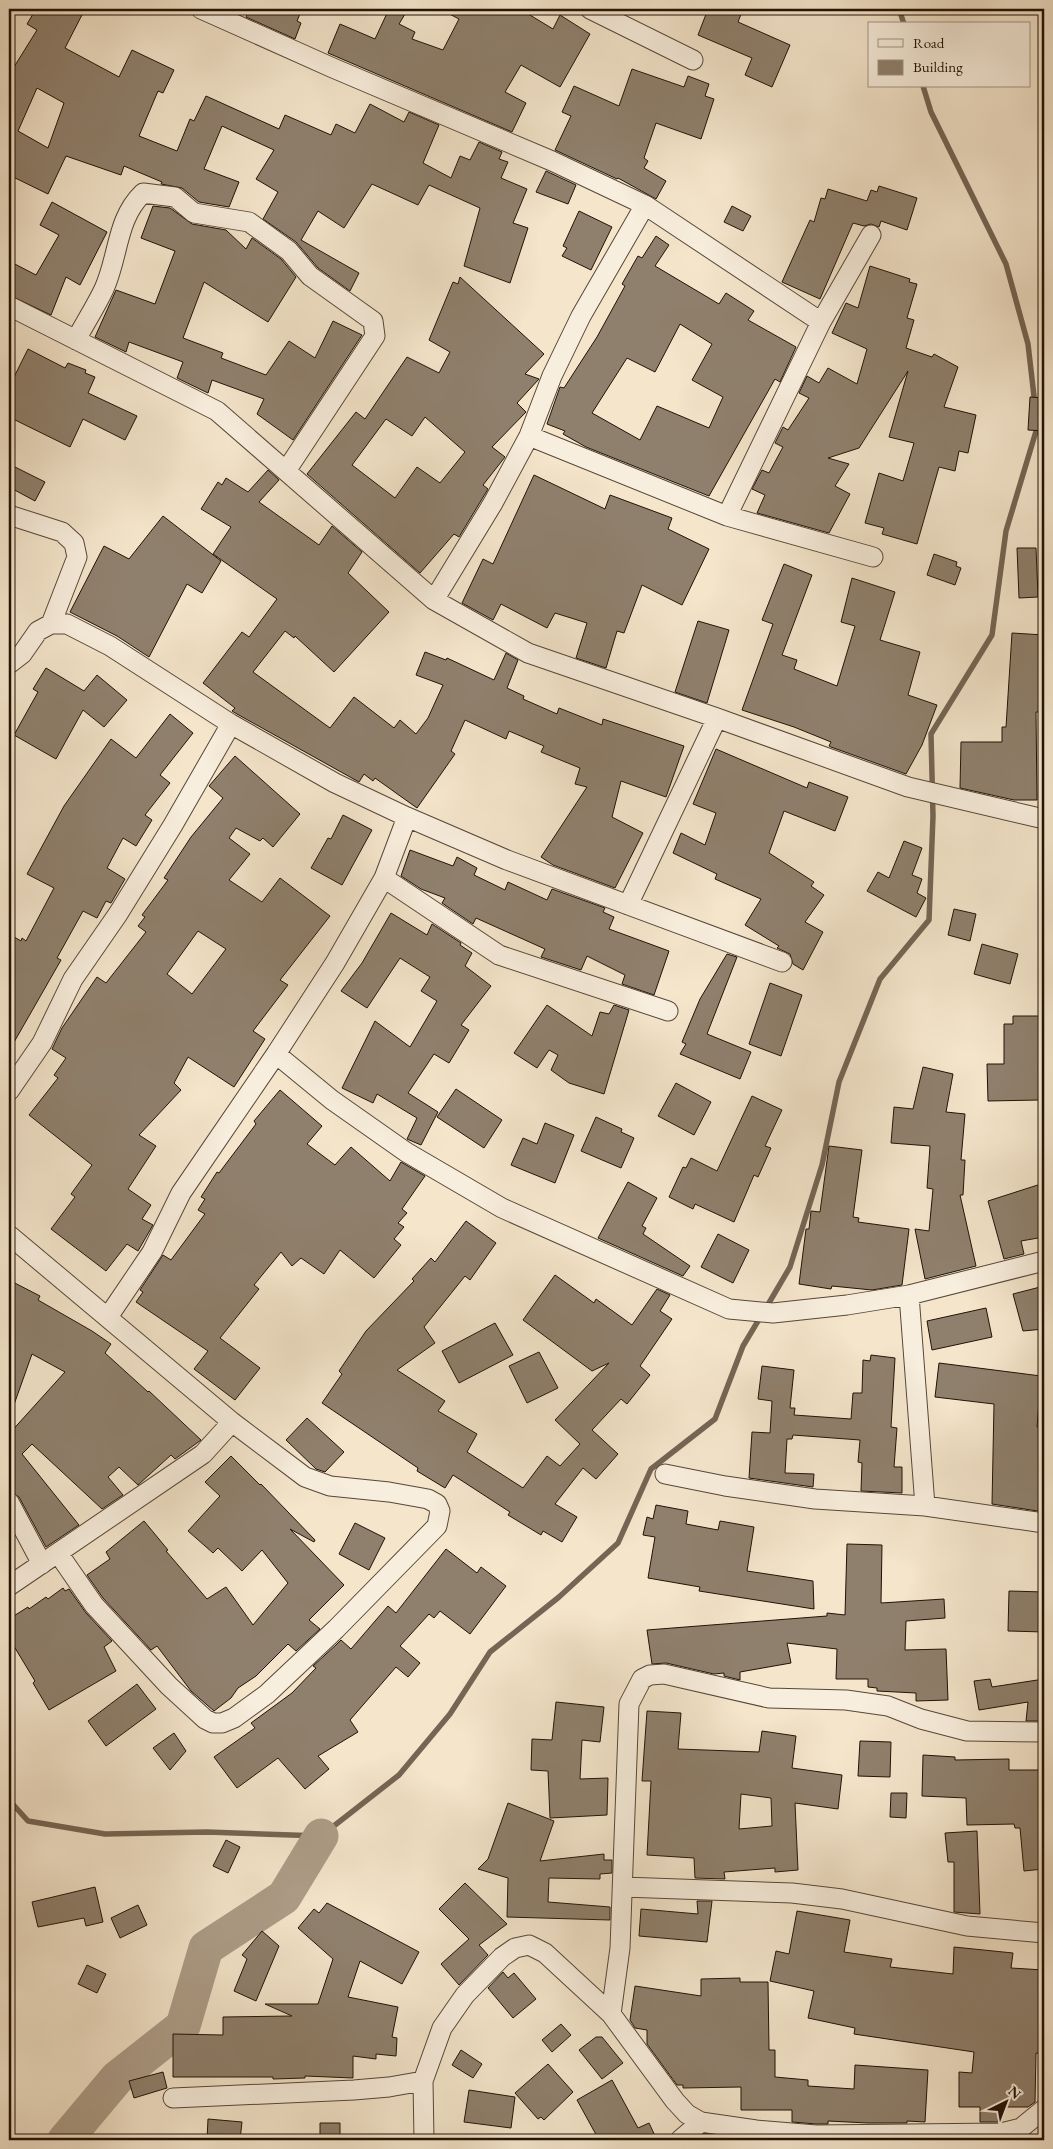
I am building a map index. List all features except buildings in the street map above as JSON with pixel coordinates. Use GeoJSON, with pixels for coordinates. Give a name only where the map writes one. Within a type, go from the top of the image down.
{"type":"FeatureCollection","features":[{"type":"Feature","properties":{"kind":"street"},"geometry":{"type":"LineString","coordinates":[[201,9],[333,68],[552,161],[645,205],[821,322]]}},
{"type":"Feature","properties":{"kind":"street"},"geometry":{"type":"LineString","coordinates":[[590,9],[694,60]]}},
{"type":"Feature","properties":{"kind":"street"},"geometry":{"type":"LineString","coordinates":[[76,340],[105,288],[119,232],[133,202],[143,193],[175,197],[194,212],[249,222],[289,251],[310,276],[373,321],[375,336],[286,470]]}},
{"type":"Feature","properties":{"kind":"street"},"geometry":{"type":"LineString","coordinates":[[434,600],[492,504],[529,436],[552,376],[581,316],[645,205]]}},
{"type":"Feature","properties":{"kind":"street"},"geometry":{"type":"LineString","coordinates":[[727,516],[821,322],[871,234]]}},
{"type":"Feature","properties":{"kind":"street"},"geometry":{"type":"LineString","coordinates":[[9,306],[217,411],[434,600],[528,653],[717,718],[908,787],[1044,819]]}},
{"type":"Feature","properties":{"kind":"street"},"geometry":{"type":"LineString","coordinates":[[529,436],[727,516],[873,557]]}},
{"type":"Feature","properties":{"kind":"street"},"geometry":{"type":"LineString","coordinates":[[9,515],[62,532],[74,543],[77,557],[51,624]]}},
{"type":"Feature","properties":{"kind":"street"},"geometry":{"type":"LineString","coordinates":[[9,664],[22,654],[38,632],[51,624],[67,624],[110,646],[231,724],[335,783],[407,817],[507,860],[782,962]]}},
{"type":"Feature","properties":{"kind":"street"},"geometry":{"type":"LineString","coordinates":[[628,905],[717,718]]}},
{"type":"Feature","properties":{"kind":"street"},"geometry":{"type":"LineString","coordinates":[[9,1091],[42,1043],[73,979],[118,914],[173,825],[231,724]]}},
{"type":"Feature","properties":{"kind":"street"},"geometry":{"type":"LineString","coordinates":[[108,1316],[152,1252],[181,1193],[276,1054],[335,963],[384,878],[407,817]]}},
{"type":"Feature","properties":{"kind":"street"},"geometry":{"type":"LineString","coordinates":[[384,878],[499,955],[668,1011]]}},
{"type":"Feature","properties":{"kind":"street"},"geometry":{"type":"LineString","coordinates":[[276,1054],[332,1100],[406,1152],[502,1208],[729,1309],[773,1314],[847,1305],[909,1295],[1044,1261]]}},
{"type":"Feature","properties":{"kind":"street"},"geometry":{"type":"LineString","coordinates":[[9,1235],[108,1316],[232,1422],[305,1477],[330,1486],[390,1492],[428,1499],[437,1504],[440,1511],[437,1526],[336,1629],[267,1694],[234,1718],[213,1723],[205,1719],[169,1686],[94,1605],[58,1553]]}},
{"type":"Feature","properties":{"kind":"street"},"geometry":{"type":"LineString","coordinates":[[909,1295],[925,1506]]}},
{"type":"Feature","properties":{"kind":"street"},"geometry":{"type":"LineString","coordinates":[[9,1586],[204,1454],[232,1422]]}},
{"type":"Feature","properties":{"kind":"street"},"geometry":{"type":"LineString","coordinates":[[665,1474],[725,1486],[815,1499],[925,1506],[1044,1523]]}},
{"type":"Feature","properties":{"kind":"street"},"geometry":{"type":"LineString","coordinates":[[9,1502],[42,1564]]}},
{"type":"Feature","properties":{"kind":"street"},"geometry":{"type":"LineString","coordinates":[[611,2014],[620,1948],[626,1722],[629,1704],[635,1688],[642,1679],[650,1675],[664,1674],[769,1698],[846,1700],[888,1706],[921,1719],[968,1731],[1044,1732]]}},
{"type":"Feature","properties":{"kind":"street"},"geometry":{"type":"LineString","coordinates":[[622,1887],[792,1893],[842,1899],[967,1926],[1044,1933]]}},
{"type":"Feature","properties":{"kind":"street"},"geometry":{"type":"LineString","coordinates":[[424,2140],[423,2080],[442,2028],[465,1995],[515,1948],[529,1945],[546,1953],[611,2014],[675,2101],[687,2114],[701,2122],[756,2130],[816,2135],[1001,2133],[1020,2128],[1044,2109]]}},
{"type":"Feature","properties":{"kind":"street"},"geometry":{"type":"LineString","coordinates":[[173,2098],[354,2090],[389,2087],[423,2080]]}},
{"type":"Feature","properties":{"kind":"street"},"geometry":{"type":"LineString","coordinates":[[680,2140],[701,2122]]}},
{"type":"Feature","properties":{"kind":"waterway"},"geometry":{"type":"LineString","coordinates":[[899,9],[903,22]]}},
{"type":"Feature","properties":{"kind":"waterway"},"geometry":{"type":"LineString","coordinates":[[924,88],[931,112],[1006,264],[1028,344],[1035,405]]}},
{"type":"Feature","properties":{"kind":"waterway"},"geometry":{"type":"LineString","coordinates":[[766,1308],[790,1267],[822,1165],[839,1082],[880,979],[929,920],[933,816],[931,734],[992,635],[1006,531],[1037,428],[1044,423]]}},
{"type":"Feature","properties":{"kind":"waterway"},"geometry":{"type":"LineString","coordinates":[[9,1800],[28,1821],[105,1834],[207,1832],[321,1836],[399,1775],[450,1714],[490,1652],[559,1597],[618,1543],[651,1469],[715,1419],[743,1346],[761,1316]]}},
{"type":"Feature","properties":{"kind":"waterway"},"geometry":{"type":"LineString","coordinates":[[65,2140],[117,2078],[183,2026],[206,1948],[284,1897],[321,1836]]}}]}
